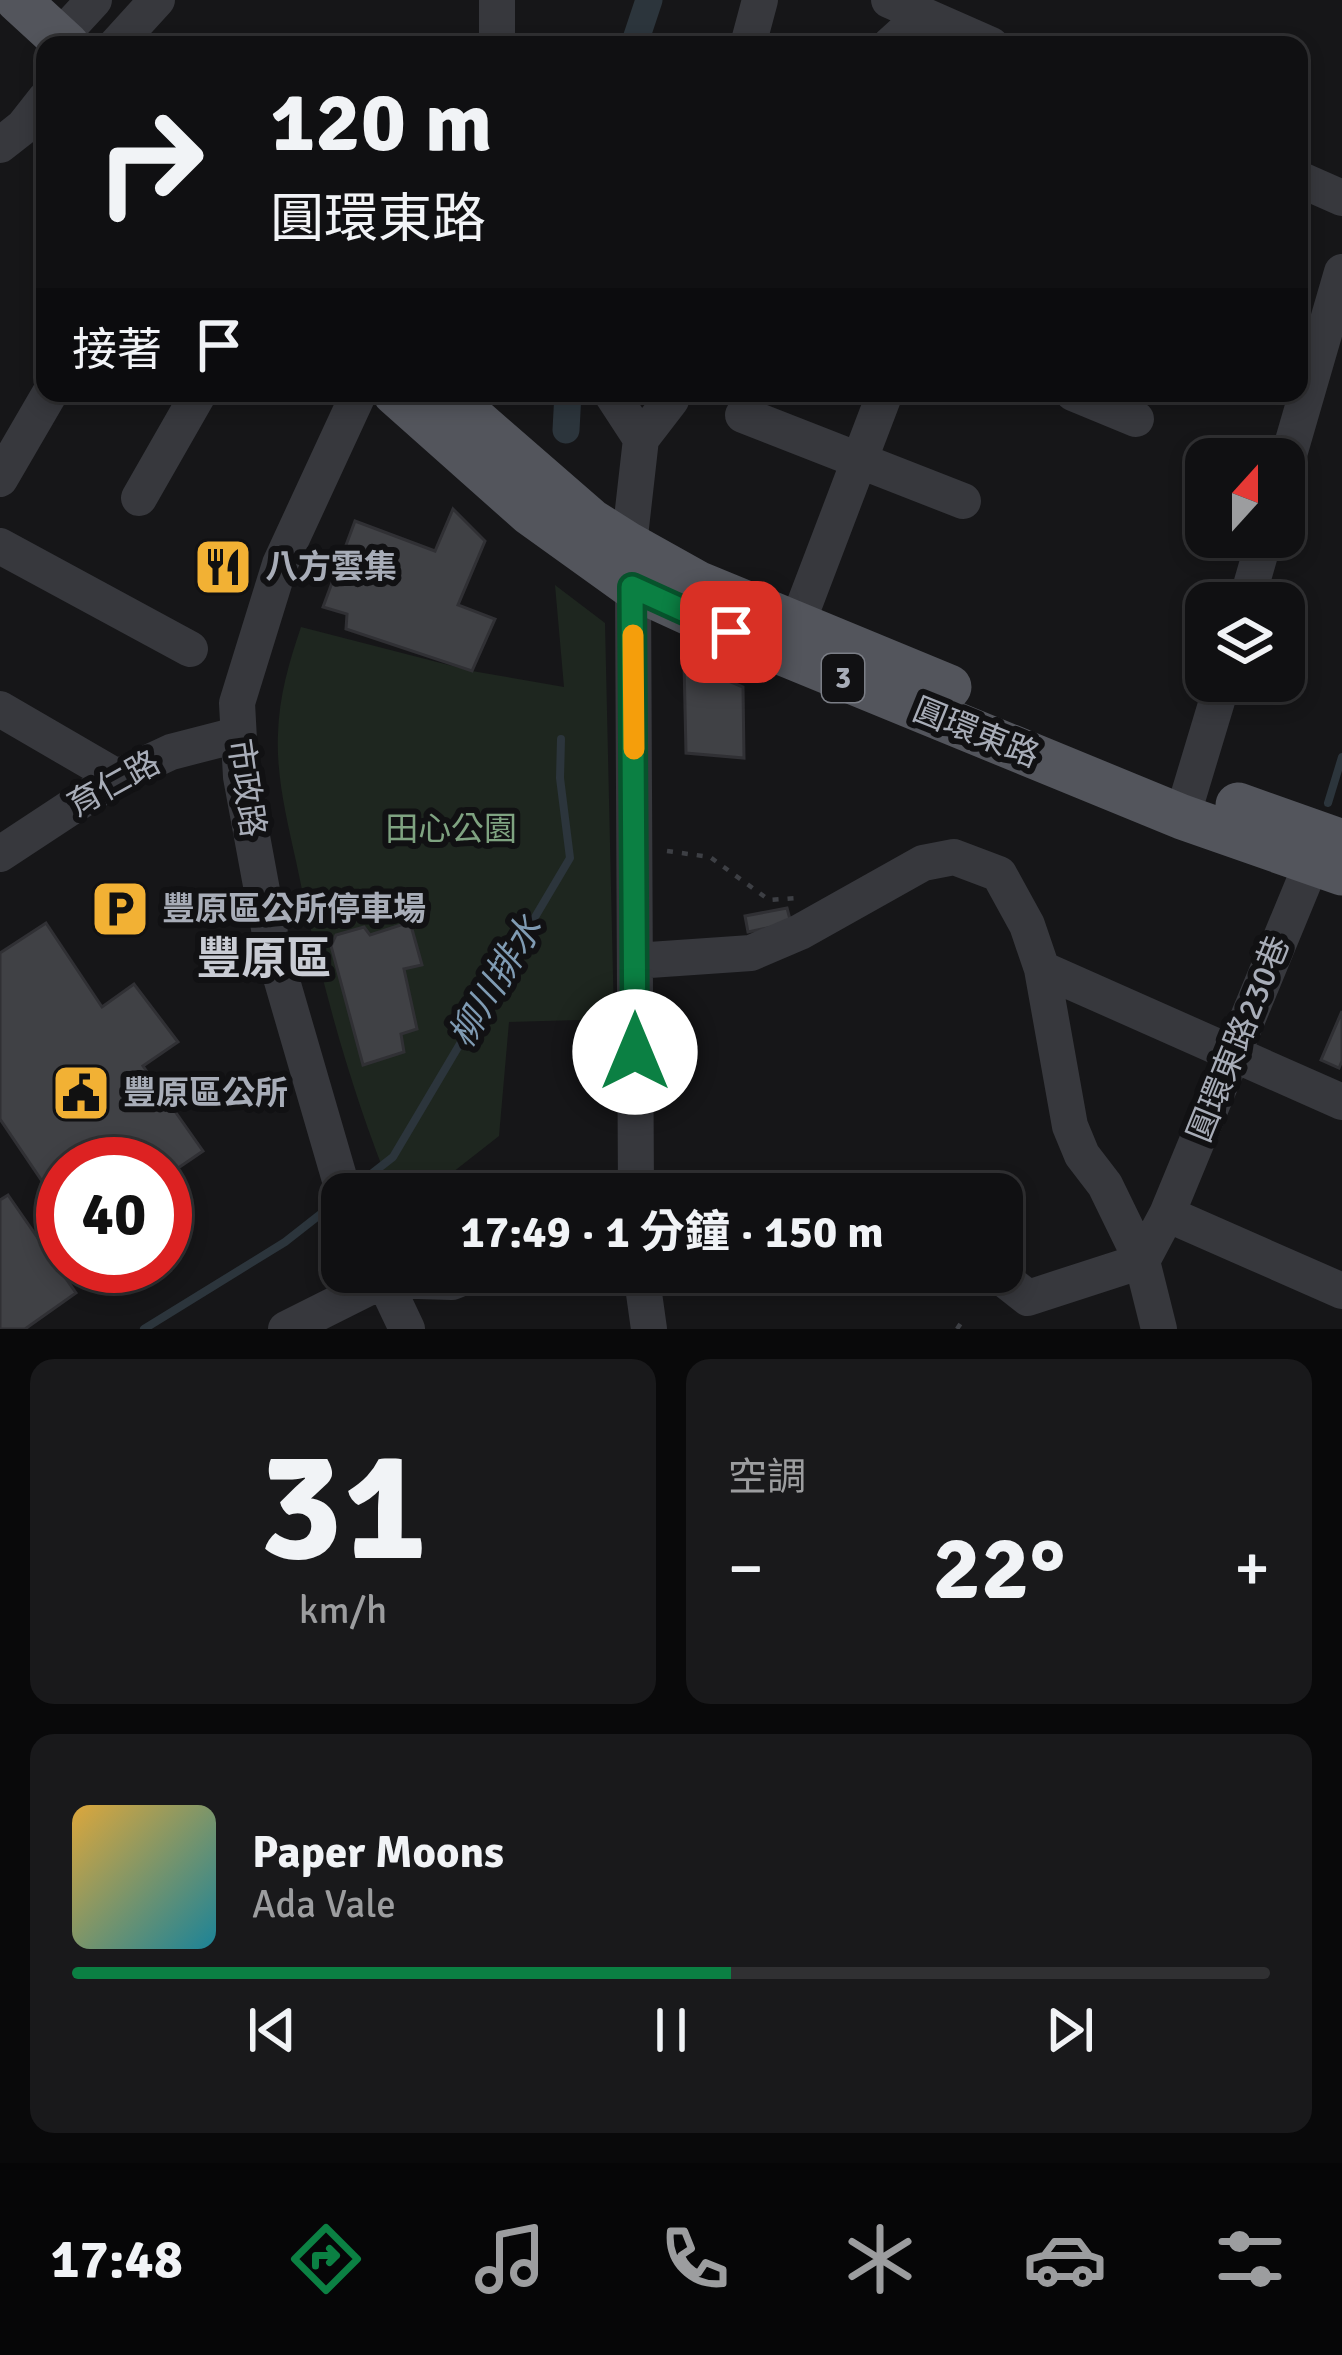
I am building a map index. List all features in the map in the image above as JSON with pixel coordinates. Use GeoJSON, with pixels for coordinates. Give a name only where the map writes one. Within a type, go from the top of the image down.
{"type":"FeatureCollection","features":[{"type":"Feature","properties":{"kind":"main road"},"geometry":{"type":"LineString","coordinates":[[18,0],[47,36]]}},
{"type":"Feature","properties":{"kind":"main road"},"geometry":{"type":"LineString","coordinates":[[0,26],[36,41]]}},
{"type":"Feature","properties":{"kind":"main road","name":"圓環東路"},"geometry":{"type":"LineString","coordinates":[[405,402],[530,513],[631,566],[731,632],[1331,860]]}},
{"type":"Feature","properties":{"kind":"main road","name":"圓環東路"},"geometry":{"type":"LineString","coordinates":[[454,402],[591,521],[631,566],[698,584],[797,624],[1187,803]]}},
{"type":"Feature","properties":{"kind":"street"},"geometry":{"type":"LineString","coordinates":[[67,36],[94,0]]}},
{"type":"Feature","properties":{"kind":"street"},"geometry":{"type":"LineString","coordinates":[[124,36],[157,0]]}},
{"type":"Feature","properties":{"kind":"street"},"geometry":{"type":"LineString","coordinates":[[497,0],[497,36]]}},
{"type":"Feature","properties":{"kind":"street"},"geometry":{"type":"LineString","coordinates":[[750,36],[760,0]]}},
{"type":"Feature","properties":{"kind":"street"},"geometry":{"type":"LineString","coordinates":[[889,0],[942,13],[978,36]]}},
{"type":"Feature","properties":{"kind":"street"},"geometry":{"type":"LineString","coordinates":[[905,36],[942,13]]}},
{"type":"Feature","properties":{"kind":"street"},"geometry":{"type":"LineString","coordinates":[[0,145],[36,110]]}},
{"type":"Feature","properties":{"kind":"street"},"geometry":{"type":"LineString","coordinates":[[1308,183],[1342,198]]}},
{"type":"Feature","properties":{"kind":"street"},"geometry":{"type":"LineString","coordinates":[[1308,389],[1342,272]]}},
{"type":"Feature","properties":{"kind":"street"},"geometry":{"type":"LineString","coordinates":[[0,479],[45,402]]}},
{"type":"Feature","properties":{"kind":"street"},"geometry":{"type":"LineString","coordinates":[[139,498],[194,402]]}},
{"type":"Feature","properties":{"kind":"street","name":"市政路"},"geometry":{"type":"LineString","coordinates":[[337,1173],[273,950],[237,735],[243,678],[280,564],[355,402]]}},
{"type":"Feature","properties":{"kind":"street"},"geometry":{"type":"LineString","coordinates":[[617,402],[640,439]]}},
{"type":"Feature","properties":{"kind":"street"},"geometry":{"type":"LineString","coordinates":[[636,1173],[631,566],[640,439],[669,402]]}},
{"type":"Feature","properties":{"kind":"street"},"geometry":{"type":"LineString","coordinates":[[797,624],[882,402]]}},
{"type":"Feature","properties":{"kind":"street"},"geometry":{"type":"LineString","coordinates":[[1095,402],[1136,419]]}},
{"type":"Feature","properties":{"kind":"street"},"geometry":{"type":"LineString","coordinates":[[1294,438],[1304,402]]}},
{"type":"Feature","properties":{"kind":"street"},"geometry":{"type":"LineString","coordinates":[[743,415],[963,501]]}},
{"type":"Feature","properties":{"kind":"street"},"geometry":{"type":"LineString","coordinates":[[0,546],[190,649]]}},
{"type":"Feature","properties":{"kind":"street"},"geometry":{"type":"LineString","coordinates":[[1187,803],[1217,702]]}},
{"type":"Feature","properties":{"kind":"street"},"geometry":{"type":"LineString","coordinates":[[0,709],[117,777]]}},
{"type":"Feature","properties":{"kind":"street","name":"育仁路"},"geometry":{"type":"LineString","coordinates":[[0,854],[117,777],[172,752],[237,735]]}},
{"type":"Feature","properties":{"kind":"street"},"geometry":{"type":"LineString","coordinates":[[635,962],[752,953],[800,932],[922,863],[954,856],[998,874],[1027,926],[1042,969],[1070,1126],[1142,1261],[1159,1329]]}},
{"type":"Feature","properties":{"kind":"street","name":"圓環東路230巷"},"geometry":{"type":"LineString","coordinates":[[1142,1261],[1167,1214],[1234,1054],[1331,860]]}},
{"type":"Feature","properties":{"kind":"street"},"geometry":{"type":"LineString","coordinates":[[1042,969],[1342,1102]]}},
{"type":"Feature","properties":{"kind":"street"},"geometry":{"type":"LineString","coordinates":[[1167,1214],[1342,1291]]}},
{"type":"Feature","properties":{"kind":"street"},"geometry":{"type":"LineString","coordinates":[[1022,1293],[1028,1298],[1142,1261]]}},
{"type":"Feature","properties":{"kind":"street"},"geometry":{"type":"LineString","coordinates":[[286,1329],[351,1293]]}},
{"type":"Feature","properties":{"kind":"street"},"geometry":{"type":"LineString","coordinates":[[390,1293],[407,1329]]}},
{"type":"Feature","properties":{"kind":"street"},"geometry":{"type":"LineString","coordinates":[[644,1293],[649,1329]]}},
{"type":"Feature","properties":{"kind":"path"},"geometry":{"type":"LineString","coordinates":[[635,847],[710,857],[770,899],[796,898],[814,888]]}},
{"type":"Feature","properties":{"kind":"path"},"geometry":{"type":"LineString","coordinates":[[464,998],[500,1020]]}},
{"type":"Feature","properties":{"kind":"green space","name":"田心公園"},"geometry":{"type":"Polygon","coordinates":[[[555,585],[605,623],[614,1019],[509,1022],[499,1136],[452,1173],[385,1173],[337,1030],[286,814],[279,766],[280,707],[301,627],[472,671],[564,687],[555,585]]]}},
{"type":"Feature","properties":{"kind":"building"},"geometry":{"type":"Polygon","coordinates":[[[453,509],[485,541],[458,605],[495,619],[472,671],[346,629],[347,614],[323,607],[355,521],[435,551],[453,509]]]}},
{"type":"Feature","properties":{"kind":"building"},"geometry":{"type":"Polygon","coordinates":[[[684,662],[743,687],[744,758],[686,753],[684,662]]]}},
{"type":"Feature","properties":{"kind":"building"},"geometry":{"type":"Polygon","coordinates":[[[787,908],[791,923],[748,932],[745,916],[787,908]]]}},
{"type":"Feature","properties":{"kind":"building"},"geometry":{"type":"Polygon","coordinates":[[[410,922],[422,965],[404,969],[417,1029],[401,1034],[404,1052],[363,1065],[331,946],[336,935],[364,927],[370,935],[410,922]]]}},
{"type":"Feature","properties":{"kind":"building","name":"豐原區公所"},"geometry":{"type":"Polygon","coordinates":[[[46,923],[102,1007],[134,984],[178,1042],[143,1066],[203,1151],[192,1159],[192,1137],[36,1137],[36,1172],[0,1119],[0,953],[46,923]]]}},
{"type":"Feature","properties":{"kind":"building"},"geometry":{"type":"Polygon","coordinates":[[[1342,1011],[1342,1061],[1339,1068],[1321,1060],[1342,1011]]]}},
{"type":"Feature","properties":{"kind":"building"},"geometry":{"type":"Polygon","coordinates":[[[8,1195],[36,1235],[36,1293],[76,1293],[25,1329],[0,1329],[0,1200],[8,1195]]]}},
{"type":"Feature","properties":{"kind":"waterway","name":"柳川排水"},"geometry":{"type":"LineString","coordinates":[[637,36],[649,0]]}},
{"type":"Feature","properties":{"kind":"waterway","name":"柳川排水"},"geometry":{"type":"LineString","coordinates":[[566,430],[568,402]]}},
{"type":"Feature","properties":{"kind":"waterway","name":"柳川排水"},"geometry":{"type":"LineString","coordinates":[[373,1173],[393,1157],[570,858],[560,778],[561,739]]}},
{"type":"Feature","properties":{"kind":"waterway"},"geometry":{"type":"LineString","coordinates":[[1328,803],[1342,757]]}},
{"type":"Feature","properties":{"kind":"waterway","name":"柳川排水"},"geometry":{"type":"LineString","coordinates":[[144,1329],[285,1242],[321,1214]]}},
{"type":"Feature","properties":{"kind":"slow traffic"},"geometry":{"type":"LineString","coordinates":[[633,635],[634,749]]}},
{"type":"Feature","properties":{"kind":"place","name":"八方雲集"},"geometry":{"type":"Point","coordinates":[223,567]}},
{"type":"Feature","properties":{"kind":"place","name":"豐原區公所停車場"},"geometry":{"type":"Point","coordinates":[120,909]}},
{"type":"Feature","properties":{"kind":"place","name":"豐原區公所"},"geometry":{"type":"Point","coordinates":[81,1093]}},
{"type":"Feature","properties":{"kind":"district","name":"豐原區"},"geometry":{"type":"Point","coordinates":[264,959]}},
{"type":"Feature","properties":{"kind":"route"},"geometry":{"type":"LineString","coordinates":[[635,1052],[632,587],[731,632]]}}]}
